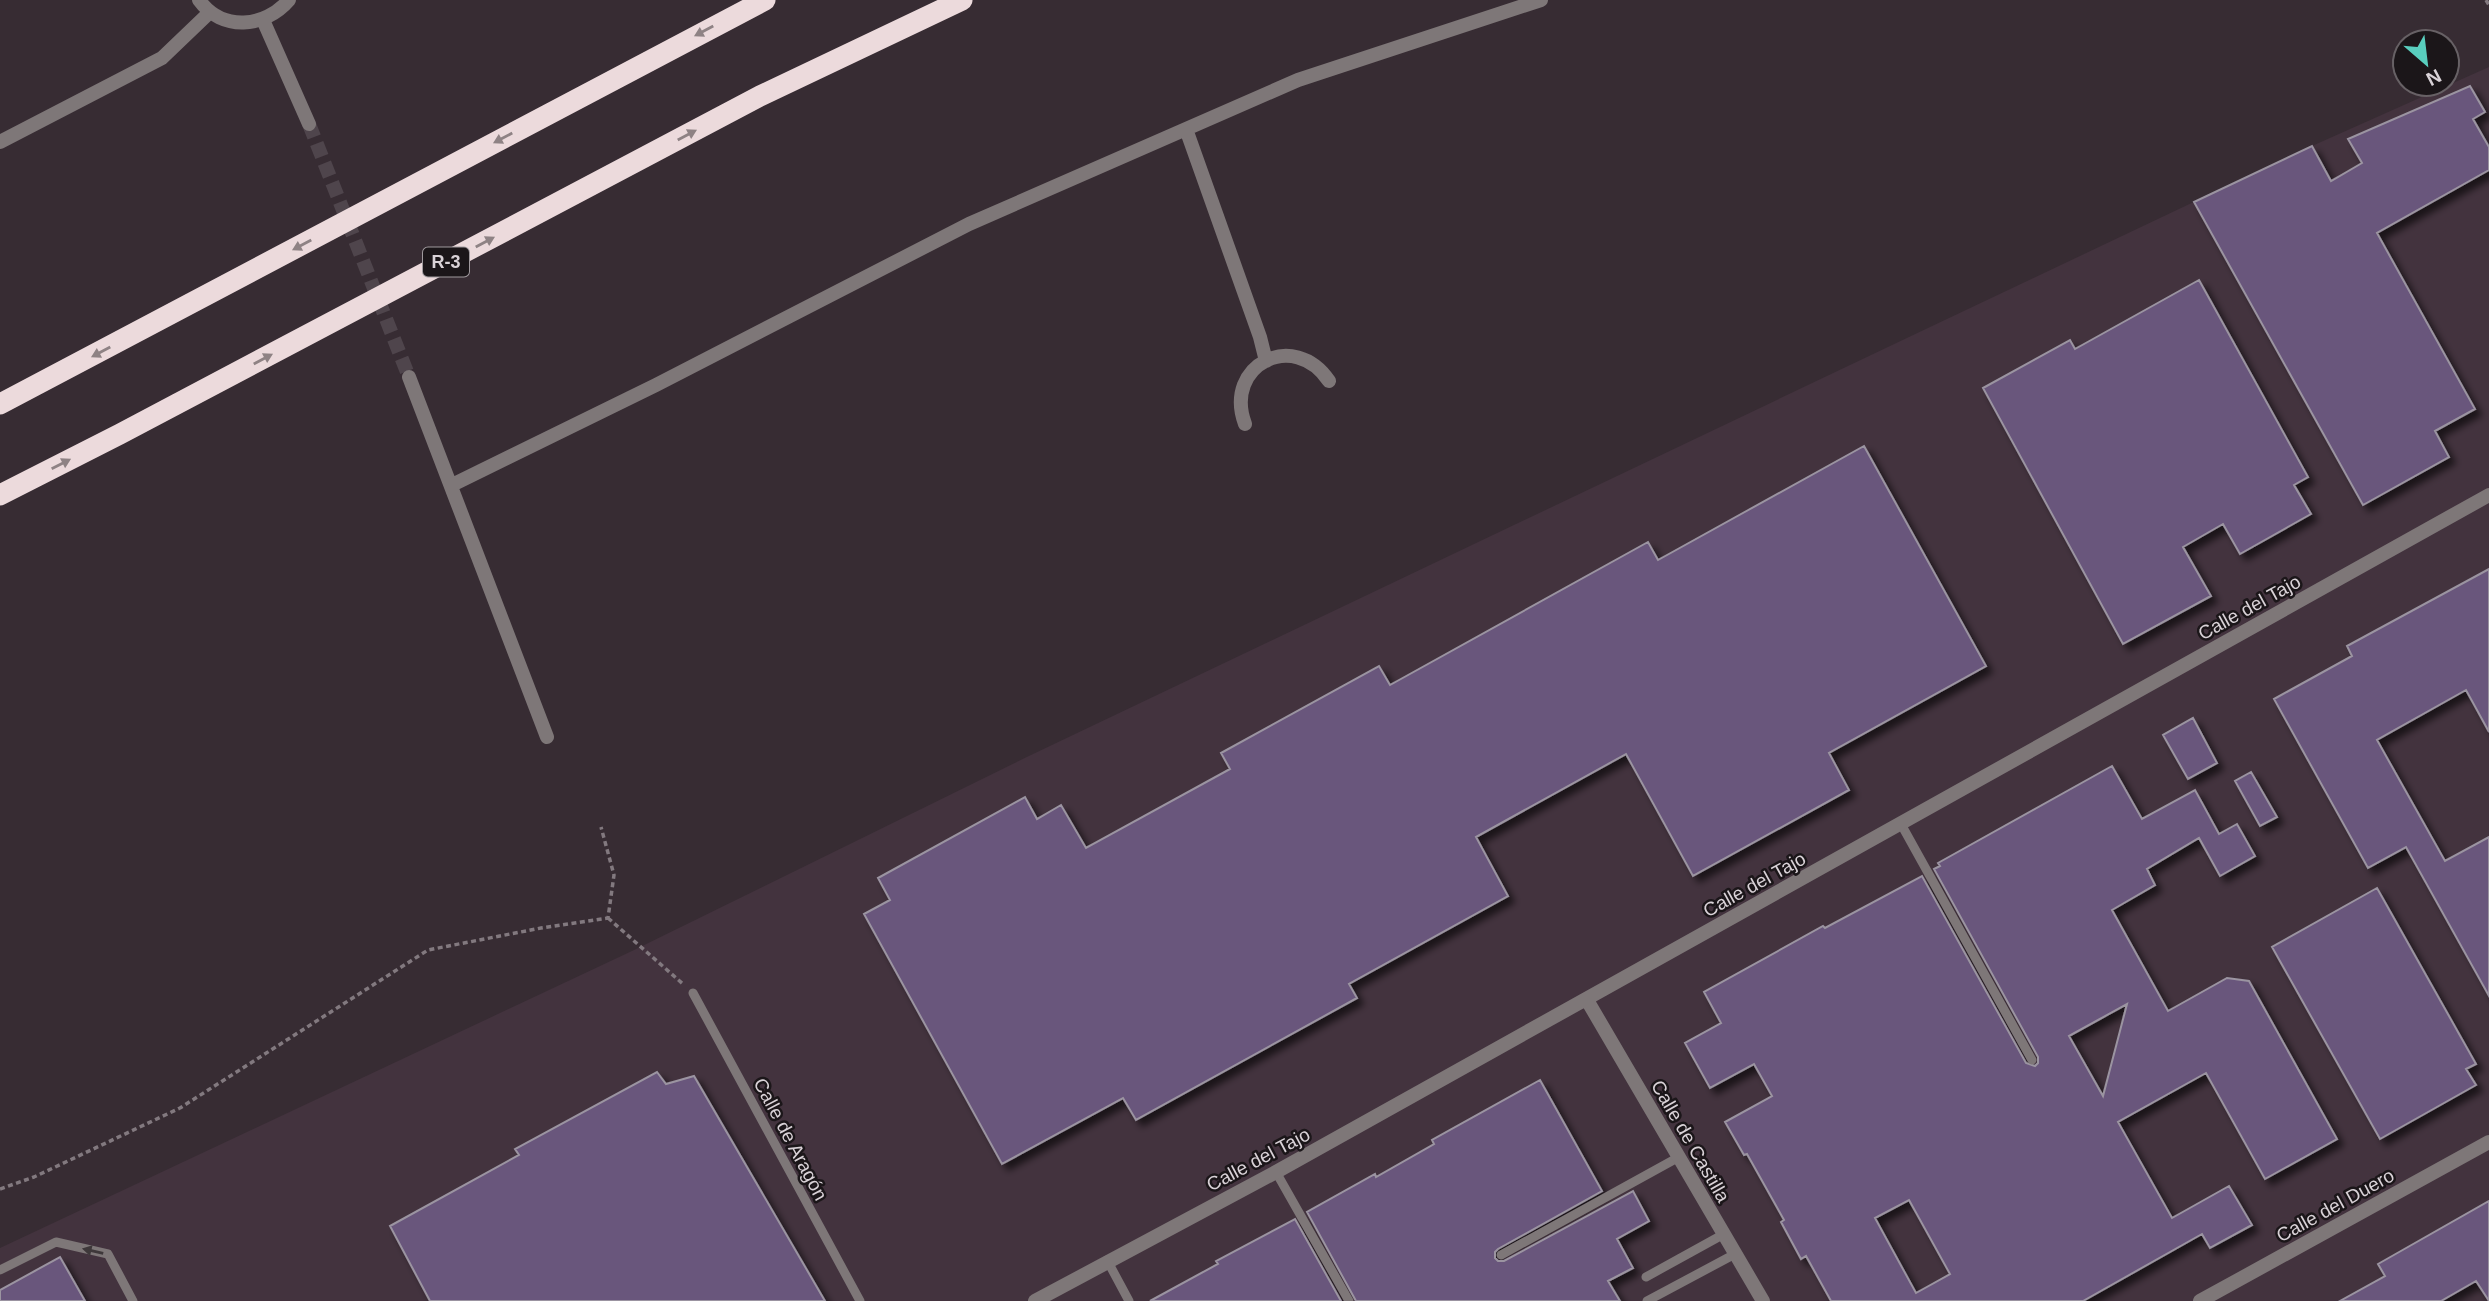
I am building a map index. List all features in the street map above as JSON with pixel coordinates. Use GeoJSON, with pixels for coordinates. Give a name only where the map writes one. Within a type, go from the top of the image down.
{"type":"FeatureCollection","features":[{"type":"Feature","properties":{"kind":"highway"},"geometry":{"type":"LineString","coordinates":[[0,404],[765,0]]}},
{"type":"Feature","properties":{"kind":"highway","name":"R-3"},"geometry":{"type":"LineString","coordinates":[[0,495],[133,428],[760,96],[962,0]]}},
{"type":"Feature","properties":{"kind":"highway"},"geometry":{"type":"LineString","coordinates":[[893,31],[978,0]]}},
{"type":"Feature","properties":{"kind":"street"},"geometry":{"type":"LineString","coordinates":[[199,0],[210,12],[239,23],[263,20],[274,15],[289,0]]}},
{"type":"Feature","properties":{"kind":"street"},"geometry":{"type":"LineString","coordinates":[[452,485],[656,385],[969,224],[1298,80],[1541,0]]}},
{"type":"Feature","properties":{"kind":"street"},"geometry":{"type":"LineString","coordinates":[[0,142],[162,58],[210,12]]}},
{"type":"Feature","properties":{"kind":"street"},"geometry":{"type":"LineString","coordinates":[[263,20],[309,124]]}},
{"type":"Feature","properties":{"kind":"street"},"geometry":{"type":"LineString","coordinates":[[1186,129],[1266,360]]}},
{"type":"Feature","properties":{"kind":"street"},"geometry":{"type":"LineString","coordinates":[[1245,424],[1240,401],[1242,388],[1254,369],[1266,360],[1284,355],[1305,359],[1315,365],[1329,381]]}},
{"type":"Feature","properties":{"kind":"street"},"geometry":{"type":"LineString","coordinates":[[409,377],[547,737]]}},
{"type":"Feature","properties":{"kind":"street","name":"Calle del Tajo"},"geometry":{"type":"LineString","coordinates":[[1035,1301],[1276,1172],[1587,1000],[2489,495]]}},
{"type":"Feature","properties":{"kind":"street","name":"Calle de Castilla"},"geometry":{"type":"LineString","coordinates":[[1587,1000],[1763,1301]]}},
{"type":"Feature","properties":{"kind":"street","name":"Calle del Duero"},"geometry":{"type":"LineString","coordinates":[[2200,1301],[2489,1142]]}},
{"type":"Feature","properties":{"kind":"lane"},"geometry":{"type":"LineString","coordinates":[[1901,824],[2032,1060]]}},
{"type":"Feature","properties":{"kind":"lane","name":"Calle de Aragón"},"geometry":{"type":"LineString","coordinates":[[692,993],[860,1301]]}},
{"type":"Feature","properties":{"kind":"lane"},"geometry":{"type":"LineString","coordinates":[[1501,1255],[1679,1157]]}},
{"type":"Feature","properties":{"kind":"lane"},"geometry":{"type":"LineString","coordinates":[[1276,1172],[1349,1301]]}},
{"type":"Feature","properties":{"kind":"lane"},"geometry":{"type":"LineString","coordinates":[[1646,1276],[1724,1234]]}},
{"type":"Feature","properties":{"kind":"lane"},"geometry":{"type":"LineString","coordinates":[[0,1270],[56,1242],[108,1254],[133,1301]]}},
{"type":"Feature","properties":{"kind":"lane"},"geometry":{"type":"LineString","coordinates":[[1647,1301],[1735,1254]]}},
{"type":"Feature","properties":{"kind":"lane"},"geometry":{"type":"LineString","coordinates":[[1107,1261],[1129,1301]]}},
{"type":"Feature","properties":{"kind":"path"},"geometry":{"type":"LineString","coordinates":[[2486,0],[2489,5]]}},
{"type":"Feature","properties":{"kind":"path"},"geometry":{"type":"LineString","coordinates":[[601,827],[614,875],[608,918]]}},
{"type":"Feature","properties":{"kind":"path"},"geometry":{"type":"LineString","coordinates":[[608,918],[692,993]]}},
{"type":"Feature","properties":{"kind":"path"},"geometry":{"type":"LineString","coordinates":[[0,1189],[34,1177],[180,1108],[428,950],[608,918]]}},
{"type":"Feature","properties":{"kind":"shaded area"},"geometry":{"type":"Polygon","coordinates":[[[2489,67],[2489,1301],[0,1301],[0,1248],[632,951],[1031,755],[2312,146],[2420,98],[2461,98],[2461,79],[2489,67]]]}},
{"type":"Feature","properties":{"kind":"building"},"geometry":{"type":"Polygon","coordinates":[[[2470,86],[2485,112],[2473,119],[2489,147],[2489,170],[2377,233],[2475,409],[2435,431],[2449,457],[2363,505],[2194,202],[2312,146],[2331,181],[2362,163],[2348,139],[2442,98],[2461,98],[2461,90],[2470,86]]]}},
{"type":"Feature","properties":{"kind":"building"},"geometry":{"type":"Polygon","coordinates":[[[2199,280],[2308,477],[2294,485],[2311,514],[2240,554],[2223,524],[2183,547],[2211,596],[2123,644],[1983,388],[2070,340],[2075,349],[2199,280]]]}},
{"type":"Feature","properties":{"kind":"building"},"geometry":{"type":"Polygon","coordinates":[[[1864,446],[1986,666],[1829,753],[1849,790],[1693,876],[1626,754],[1476,837],[1508,896],[1349,984],[1357,998],[1136,1120],[1123,1098],[1002,1164],[864,914],[890,900],[878,878],[1025,797],[1037,819],[1061,805],[1086,848],[1230,769],[1221,753],[1379,666],[1390,685],[1648,542],[1658,560],[1864,446]]]}},
{"type":"Feature","properties":{"kind":"building"},"geometry":{"type":"Polygon","coordinates":[[[2489,569],[2489,732],[2466,690],[2377,740],[2445,861],[2489,837],[2489,996],[2406,847],[2368,868],[2274,699],[2352,656],[2347,646],[2489,569]]]}},
{"type":"Feature","properties":{"kind":"building"},"geometry":{"type":"Polygon","coordinates":[[[2193,718],[2217,763],[2188,779],[2163,735],[2193,718]]]}},
{"type":"Feature","properties":{"kind":"building"},"geometry":{"type":"Polygon","coordinates":[[[2112,766],[2142,819],[2195,790],[2219,834],[2237,824],[2255,856],[2220,876],[2199,838],[2147,869],[2155,885],[2112,910],[2168,1011],[2227,978],[2249,981],[2337,1139],[2265,1179],[2206,1073],[2118,1122],[2172,1218],[2229,1186],[2252,1225],[2210,1248],[2202,1234],[2083,1301],[1831,1301],[1806,1256],[1801,1259],[1781,1222],[1784,1220],[1747,1154],[1744,1155],[1725,1122],[1772,1096],[1754,1064],[1710,1088],[1685,1043],[1721,1023],[1704,992],[1823,926],[1825,928],[1922,876],[2026,1063],[2035,1066],[2038,1057],[1934,869],[1940,866],[1938,863],[2112,766]],[[2127,1004],[2069,1036],[2103,1096],[2127,1004]],[[1909,1200],[1875,1218],[1916,1293],[1950,1274],[1909,1200]]]}},
{"type":"Feature","properties":{"kind":"building"},"geometry":{"type":"Polygon","coordinates":[[[2251,772],[2277,817],[2260,826],[2235,781],[2251,772]]]}},
{"type":"Feature","properties":{"kind":"building"},"geometry":{"type":"Polygon","coordinates":[[[2377,888],[2476,1064],[2466,1069],[2476,1085],[2380,1139],[2272,947],[2377,888]]]}},
{"type":"Feature","properties":{"kind":"building"},"geometry":{"type":"Polygon","coordinates":[[[657,1072],[666,1084],[694,1076],[825,1301],[430,1301],[390,1226],[519,1155],[515,1149],[657,1072]]]}},
{"type":"Feature","properties":{"kind":"building"},"geometry":{"type":"Polygon","coordinates":[[[1540,1080],[1602,1191],[1498,1249],[1495,1258],[1504,1261],[1633,1191],[1649,1221],[1617,1239],[1633,1268],[1608,1281],[1620,1301],[1356,1301],[1307,1212],[1375,1174],[1376,1177],[1434,1144],[1432,1140],[1540,1080]]]}},
{"type":"Feature","properties":{"kind":"building"},"geometry":{"type":"Polygon","coordinates":[[[2489,1201],[2489,1301],[2476,1281],[2441,1301],[2340,1301],[2385,1276],[2378,1264],[2489,1201]]]}},
{"type":"Feature","properties":{"kind":"building"},"geometry":{"type":"Polygon","coordinates":[[[1295,1219],[1341,1301],[1150,1301],[1218,1264],[1216,1261],[1295,1219]]]}},
{"type":"Feature","properties":{"kind":"building"},"geometry":{"type":"Polygon","coordinates":[[[60,1257],[85,1301],[0,1301],[0,1290],[60,1257]]]}},
{"type":"Feature","properties":{"kind":"tunnel"},"geometry":{"type":"LineString","coordinates":[[309,124],[409,377]]}}]}
